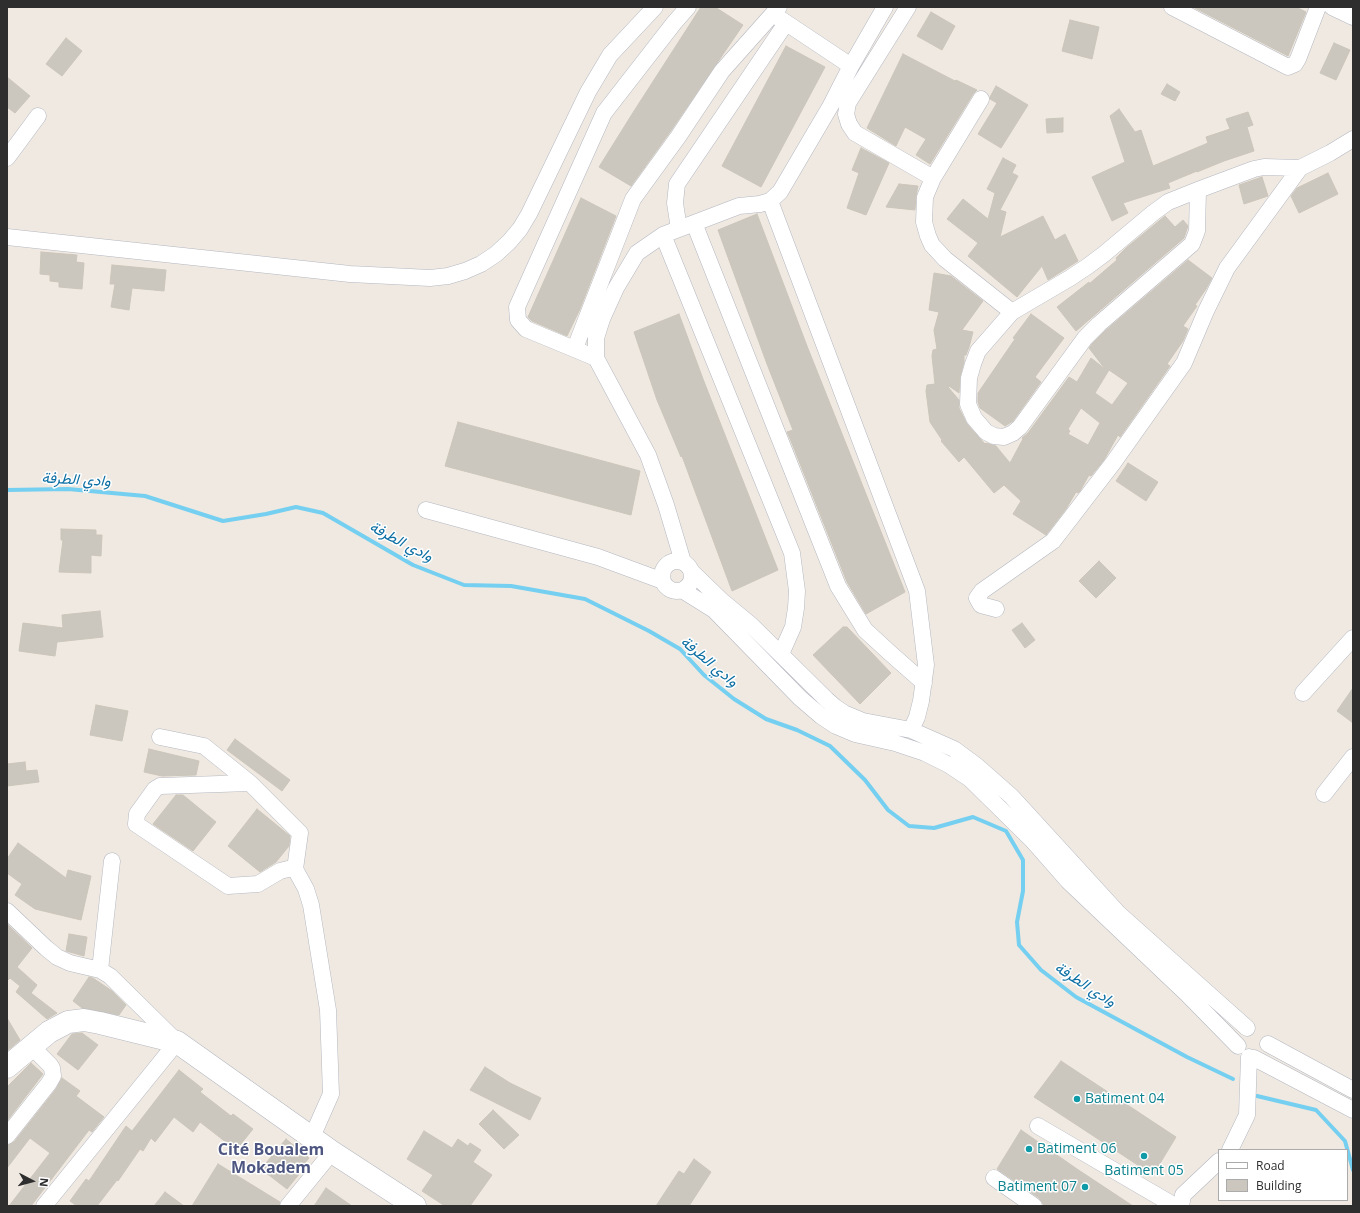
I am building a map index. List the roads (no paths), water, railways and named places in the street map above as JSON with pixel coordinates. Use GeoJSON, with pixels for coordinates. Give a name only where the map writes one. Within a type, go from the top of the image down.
{"type":"FeatureCollection","features":[{"type":"Feature","properties":{"kind":"street"},"geometry":{"type":"LineString","coordinates":[[7,237],[350,274],[430,278],[448,276],[465,271],[481,264],[496,254],[520,229],[530,214],[588,92],[610,55],[655,7]]}},
{"type":"Feature","properties":{"kind":"street"},"geometry":{"type":"LineString","coordinates":[[596,358],[575,348],[526,329],[518,320],[517,307],[604,113],[688,7]]}},
{"type":"Feature","properties":{"kind":"street"},"geometry":{"type":"LineString","coordinates":[[682,590],[687,587],[692,577],[687,567],[648,455],[596,358],[596,338],[602,319],[616,288],[637,253],[664,235],[678,229],[739,206],[760,204],[770,201],[780,192],[831,105],[850,66],[885,7]]}},
{"type":"Feature","properties":{"kind":"street"},"geometry":{"type":"LineString","coordinates":[[908,7],[848,103],[846,114],[849,124],[855,133],[933,178]]}},
{"type":"Feature","properties":{"kind":"street"},"geometry":{"type":"LineString","coordinates":[[1172,7],[1288,67],[1295,64],[1298,59],[1318,7]]}},
{"type":"Feature","properties":{"kind":"street"},"geometry":{"type":"LineString","coordinates":[[1332,7],[1353,17]]}},
{"type":"Feature","properties":{"kind":"street"},"geometry":{"type":"LineString","coordinates":[[575,348],[634,199],[678,137],[722,70],[776,11],[786,23],[850,66]]}},
{"type":"Feature","properties":{"kind":"street"},"geometry":{"type":"LineString","coordinates":[[678,229],[675,203],[677,184],[786,23]]}},
{"type":"Feature","properties":{"kind":"street"},"geometry":{"type":"LineString","coordinates":[[980,99],[933,178],[925,197],[924,222],[932,245],[945,259],[1012,312]]}},
{"type":"Feature","properties":{"kind":"street"},"geometry":{"type":"LineString","coordinates":[[7,158],[38,116]]}},
{"type":"Feature","properties":{"kind":"street"},"geometry":{"type":"LineString","coordinates":[[996,609],[981,605],[978,598],[982,591],[1053,541],[1113,463],[1184,363],[1206,311],[1227,268],[1300,168],[1330,153],[1353,138]]}},
{"type":"Feature","properties":{"kind":"street"},"geometry":{"type":"LineString","coordinates":[[1198,190],[1197,231],[1192,244],[1099,324],[1085,338],[1013,433],[1004,437],[994,436],[986,432],[974,418],[968,404],[969,378],[972,364],[978,351],[1012,312],[1088,266],[1168,202],[1198,190],[1254,169],[1264,167],[1300,168]]}},
{"type":"Feature","properties":{"kind":"street"},"geometry":{"type":"LineString","coordinates":[[770,201],[917,591],[926,665],[917,717],[911,730]]}},
{"type":"Feature","properties":{"kind":"street"},"geometry":{"type":"LineString","coordinates":[[694,223],[838,586],[865,630],[924,683]]}},
{"type":"Feature","properties":{"kind":"street"},"geometry":{"type":"LineString","coordinates":[[664,235],[792,553],[796,584],[796,608],[793,627],[781,654]]}},
{"type":"Feature","properties":{"kind":"street"},"geometry":{"type":"LineString","coordinates":[[426,510],[598,558],[663,581]]}},
{"type":"Feature","properties":{"kind":"street"},"geometry":{"type":"LineString","coordinates":[[1353,1090],[1260,1033],[1118,913],[1012,796],[977,766],[954,749],[911,730],[863,721],[844,713],[827,700],[751,625],[722,601],[687,567],[678,561],[667,565],[662,575],[666,586],[670,589],[682,590],[714,610],[800,698],[821,716],[831,723],[855,734],[895,742],[925,753],[949,765],[970,779],[1032,840],[1068,881],[1188,994],[1247,1053],[1353,1110]]}},
{"type":"Feature","properties":{"kind":"street"},"geometry":{"type":"LineString","coordinates":[[1302,693],[1353,638]]}},
{"type":"Feature","properties":{"kind":"street"},"geometry":{"type":"LineString","coordinates":[[160,737],[204,746],[250,783],[300,833],[295,869],[306,889],[311,905],[328,1010],[331,1094],[312,1137]]}},
{"type":"Feature","properties":{"kind":"street"},"geometry":{"type":"LineString","coordinates":[[1324,794],[1353,757]]}},
{"type":"Feature","properties":{"kind":"street"},"geometry":{"type":"LineString","coordinates":[[250,783],[160,786],[155,789],[137,814],[136,824],[228,886],[258,884],[280,871],[295,869]]}},
{"type":"Feature","properties":{"kind":"street"},"geometry":{"type":"LineString","coordinates":[[100,970],[112,861]]}},
{"type":"Feature","properties":{"kind":"street"},"geometry":{"type":"LineString","coordinates":[[7,911],[57,957],[70,963],[100,970],[110,976],[177,1042],[332,1152],[415,1206]]}},
{"type":"Feature","properties":{"kind":"street"},"geometry":{"type":"LineString","coordinates":[[7,1067],[49,1032],[68,1022],[84,1020],[177,1042]]}},
{"type":"Feature","properties":{"kind":"street"},"geometry":{"type":"LineString","coordinates":[[1247,1053],[1264,1053],[1260,1033]]}},
{"type":"Feature","properties":{"kind":"street"},"geometry":{"type":"LineString","coordinates":[[1230,1149],[1247,1115],[1247,1053],[1239,1035],[1260,1033]]}},
{"type":"Feature","properties":{"kind":"street"},"geometry":{"type":"LineString","coordinates":[[44,1206],[177,1042]]}},
{"type":"Feature","properties":{"kind":"street"},"geometry":{"type":"LineString","coordinates":[[7,1136],[53,1076],[50,1065],[32,1047]]}},
{"type":"Feature","properties":{"kind":"street"},"geometry":{"type":"LineString","coordinates":[[1038,1126],[1175,1206]]}},
{"type":"Feature","properties":{"kind":"street"},"geometry":{"type":"LineString","coordinates":[[288,1206],[332,1152]]}},
{"type":"Feature","properties":{"kind":"street"},"geometry":{"type":"LineString","coordinates":[[1181,1206],[1183,1195],[1218,1162]]}},
{"type":"Feature","properties":{"kind":"street"},"geometry":{"type":"LineString","coordinates":[[994,1178],[1034,1206]]}},
{"type":"Feature","properties":{"kind":"waterway","name":"وادي الطرفة"},"geometry":{"type":"LineString","coordinates":[[7,490],[68,489],[145,496],[223,521],[266,514],[296,507],[323,513],[413,565],[464,585],[511,586],[585,599],[649,631],[680,649],[704,675],[734,699],[766,719],[797,730],[830,746],[865,780],[888,810],[909,826],[934,828],[973,817],[1006,831],[1023,860],[1023,891],[1017,922],[1019,945],[1041,970],[1076,997],[1187,1057],[1233,1079]]}},
{"type":"Feature","properties":{"kind":"waterway","name":"وادي الطرفة"},"geometry":{"type":"LineString","coordinates":[[1257,1096],[1316,1110],[1345,1141],[1347,1149]]}},
{"type":"Feature","properties":{"kind":"waterway","name":"وادي الطرفة"},"geometry":{"type":"LineString","coordinates":[[1348,1152],[1353,1170]]}},
{"type":"Feature","properties":{"kind":"place","name":"Batiment 04"},"geometry":{"type":"Point","coordinates":[1077,1099]}},
{"type":"Feature","properties":{"kind":"place","name":"Batiment 06"},"geometry":{"type":"Point","coordinates":[1029,1149]}},
{"type":"Feature","properties":{"kind":"place","name":"Batiment 05"},"geometry":{"type":"Point","coordinates":[1144,1156]}},
{"type":"Feature","properties":{"kind":"place","name":"Batiment 07"},"geometry":{"type":"Point","coordinates":[1085,1187]}},
{"type":"Feature","properties":{"kind":"district","name":"Cité Boualem Mokadem"},"geometry":{"type":"Point","coordinates":[271,1159]}}]}
